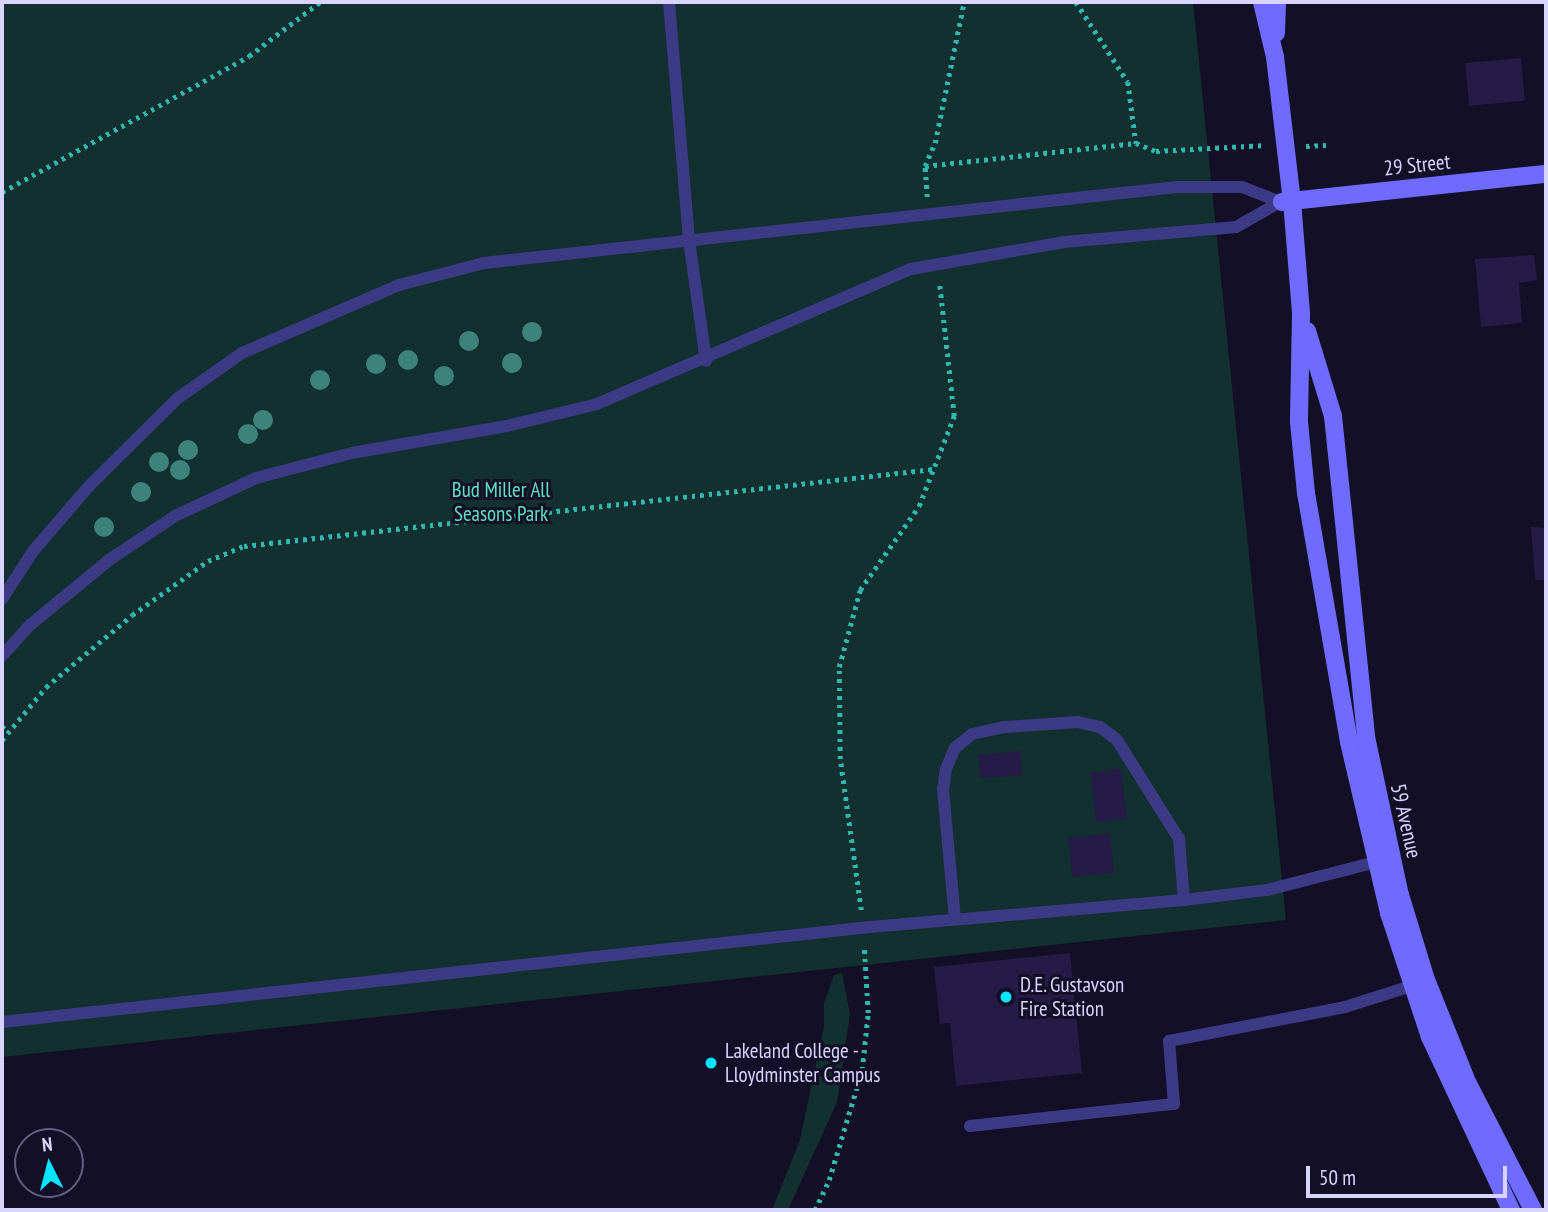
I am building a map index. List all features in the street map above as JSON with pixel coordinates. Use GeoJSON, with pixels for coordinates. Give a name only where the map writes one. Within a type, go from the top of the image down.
{"type":"FeatureCollection","features":[{"type":"Feature","properties":{"kind":"main road"},"geometry":{"type":"LineString","coordinates":[[1262,2],[1275,57]]}},
{"type":"Feature","properties":{"kind":"main road"},"geometry":{"type":"LineString","coordinates":[[1277,2],[1275,57],[1286,202],[1301,314]]}},
{"type":"Feature","properties":{"kind":"main road","name":"29 Street"},"geometry":{"type":"LineString","coordinates":[[1286,202],[1546,174]]}},
{"type":"Feature","properties":{"kind":"main road","name":"59 Avenue"},"geometry":{"type":"LineString","coordinates":[[1301,314],[1333,416],[1364,724],[1384,860]]}},
{"type":"Feature","properties":{"kind":"main road","name":"59 Avenue"},"geometry":{"type":"LineString","coordinates":[[1301,314],[1299,422],[1306,493],[1341,704],[1384,860],[1455,1096],[1511,1210]]}},
{"type":"Feature","properties":{"kind":"main road","name":"59 Avenue"},"geometry":{"type":"LineString","coordinates":[[1420,983],[1533,1210]]}},
{"type":"Feature","properties":{"kind":"lane"},"geometry":{"type":"LineString","coordinates":[[669,2],[689,240],[706,360]]}},
{"type":"Feature","properties":{"kind":"lane"},"geometry":{"type":"LineString","coordinates":[[2,600],[34,550],[90,485],[178,398],[242,353],[399,285],[484,263],[1189,186],[1242,187],[1286,202]]}},
{"type":"Feature","properties":{"kind":"lane"},"geometry":{"type":"LineString","coordinates":[[2,656],[30,625],[108,560],[175,516],[256,478],[352,453],[507,426],[597,404],[706,360],[911,269],[1064,242],[1247,225],[1286,202]]}},
{"type":"Feature","properties":{"kind":"lane"},"geometry":{"type":"LineString","coordinates":[[955,919],[943,790],[946,769],[955,748],[972,734],[1006,727],[1078,722],[1100,727],[1117,740],[1179,839],[1184,900]]}},
{"type":"Feature","properties":{"kind":"lane"},"geometry":{"type":"LineString","coordinates":[[2,1022],[863,927],[1184,900],[1267,890],[1384,860]]}},
{"type":"Feature","properties":{"kind":"lane"},"geometry":{"type":"LineString","coordinates":[[970,1126],[1174,1104],[1169,1041],[1345,1007],[1420,983]]}},
{"type":"Feature","properties":{"kind":"path"},"geometry":{"type":"LineString","coordinates":[[2,192],[249,56],[320,2]]}},
{"type":"Feature","properties":{"kind":"path"},"geometry":{"type":"LineString","coordinates":[[929,215],[925,166],[934,144],[964,2]]}},
{"type":"Feature","properties":{"kind":"path"},"geometry":{"type":"LineString","coordinates":[[1076,2],[1128,82],[1136,143]]}},
{"type":"Feature","properties":{"kind":"path"},"geometry":{"type":"LineString","coordinates":[[925,166],[1136,143],[1156,151],[1244,145]]}},
{"type":"Feature","properties":{"kind":"path"},"geometry":{"type":"LineString","coordinates":[[815,1210],[829,1180],[862,1070],[868,1013],[863,927],[840,759],[839,667],[846,628],[860,590],[919,506],[954,416],[936,265]]}},
{"type":"Feature","properties":{"kind":"path"},"geometry":{"type":"LineString","coordinates":[[2,740],[46,687],[132,615],[208,561],[244,547],[934,469]]}},
{"type":"Feature","properties":{"kind":"path"},"geometry":{"type":"LineString","coordinates":[[2,726],[8,731]]}},
{"type":"Feature","properties":{"kind":"green space","name":"Bud Miller All Seasons Park"},"geometry":{"type":"Polygon","coordinates":[[[2,2],[1193,2],[1286,920],[2,1057],[2,2]]]}},
{"type":"Feature","properties":{"kind":"green space"},"geometry":{"type":"Polygon","coordinates":[[[842,973],[850,1014],[837,1102],[788,1210],[772,1210],[800,1140],[824,1026],[824,1003],[834,975],[842,973]]]}},
{"type":"Feature","properties":{"kind":"building"},"geometry":{"type":"Polygon","coordinates":[[[1521,58],[1525,101],[1469,106],[1465,63],[1521,58]]]}},
{"type":"Feature","properties":{"kind":"building"},"geometry":{"type":"Polygon","coordinates":[[[1534,255],[1537,280],[1519,283],[1522,323],[1481,327],[1475,259],[1534,255]]]}},
{"type":"Feature","properties":{"kind":"building"},"geometry":{"type":"Polygon","coordinates":[[[1531,527],[1546,528],[1546,580],[1535,580],[1531,527]]]}},
{"type":"Feature","properties":{"kind":"building"},"geometry":{"type":"Polygon","coordinates":[[[1020,751],[1022,775],[980,779],[978,755],[1020,751]]]}},
{"type":"Feature","properties":{"kind":"building"},"geometry":{"type":"Polygon","coordinates":[[[1121,769],[1127,819],[1096,822],[1090,773],[1121,769]]]}},
{"type":"Feature","properties":{"kind":"building"},"geometry":{"type":"Polygon","coordinates":[[[1110,833],[1114,873],[1072,877],[1068,837],[1110,833]]]}},
{"type":"Feature","properties":{"kind":"building","name":"D.E. Gustavson Fire Station"},"geometry":{"type":"Polygon","coordinates":[[[1070,953],[1082,1073],[956,1086],[950,1023],[940,1024],[934,967],[1070,953]]]}},
{"type":"Feature","properties":{"kind":"place","name":"D.E. Gustavson Fire Station"},"geometry":{"type":"Point","coordinates":[1006,997]}},
{"type":"Feature","properties":{"kind":"place","name":"Lakeland College - Lloydminster Campus"},"geometry":{"type":"Point","coordinates":[711,1063]}}]}
